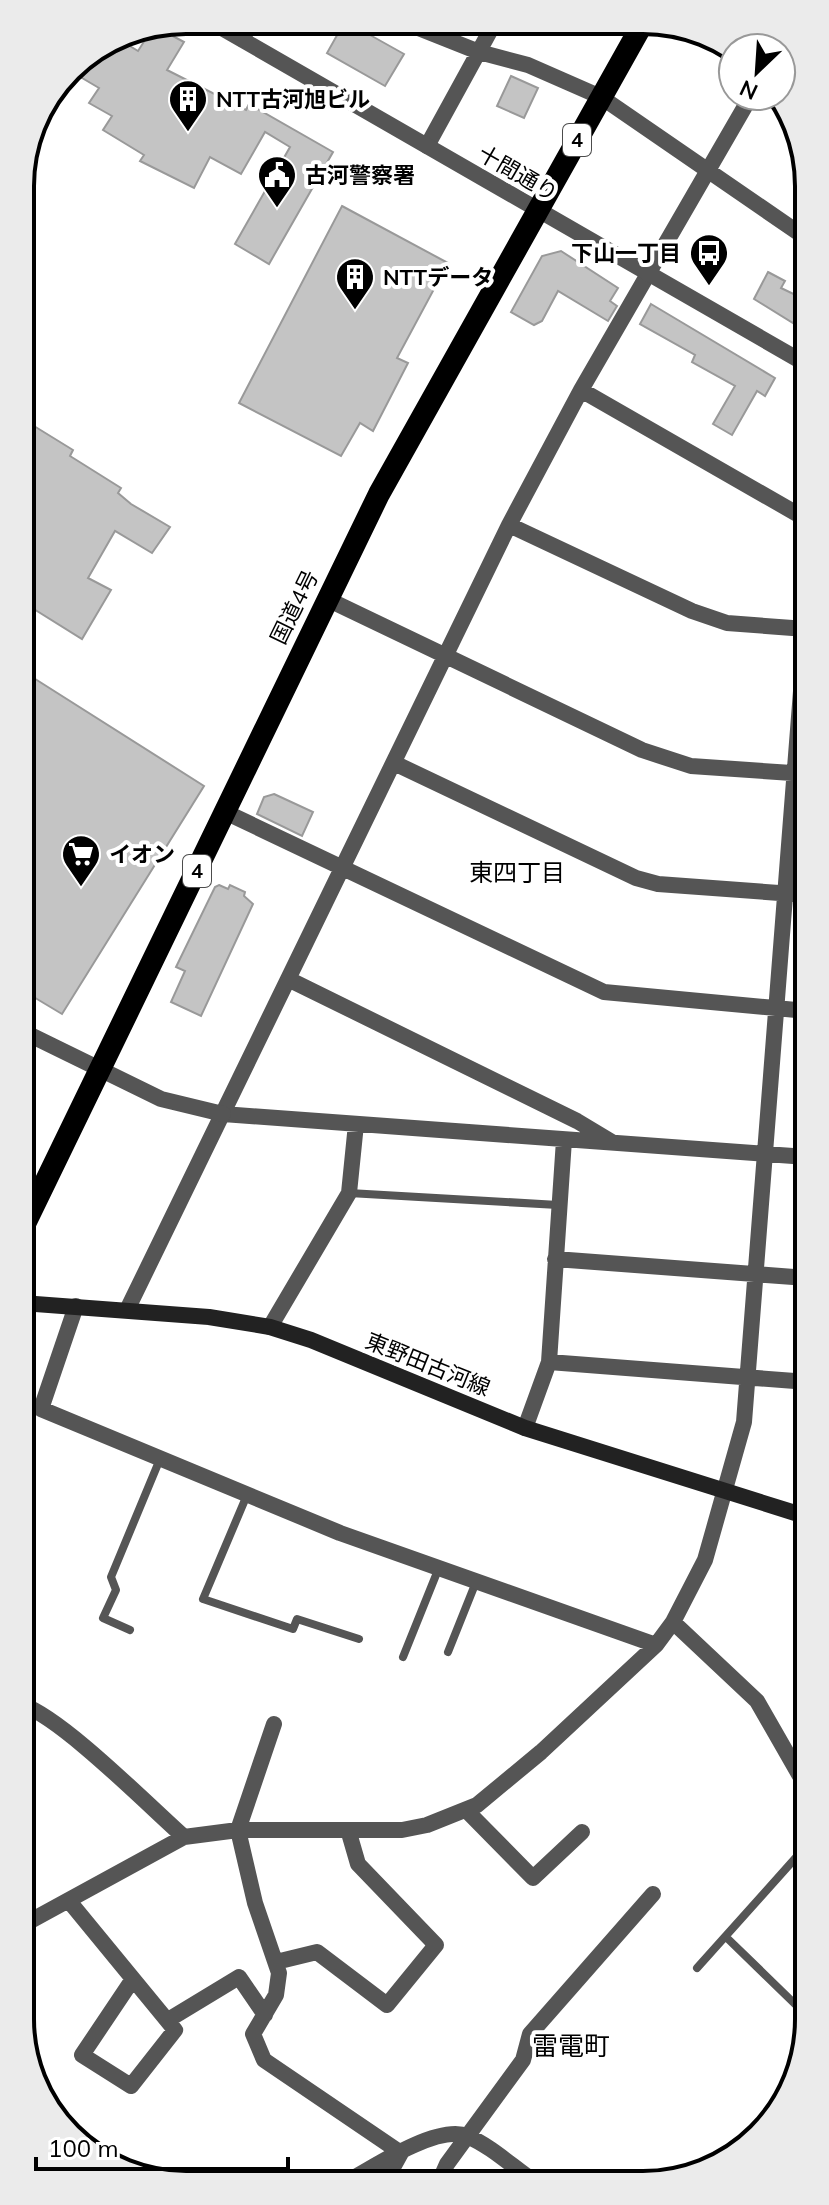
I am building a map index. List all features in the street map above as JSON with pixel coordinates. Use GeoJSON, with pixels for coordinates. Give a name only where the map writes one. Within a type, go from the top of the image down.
{"type":"FeatureCollection","features":[{"type":"Feature","properties":{"kind":"highway","name":"国道4号"},"geometry":{"type":"LineString","coordinates":[[34,1205],[327,599],[432,396],[637,34]]}},
{"type":"Feature","properties":{"kind":"main road","name":"東野田古河線"},"geometry":{"type":"LineString","coordinates":[[34,1304],[209,1317],[270,1327],[311,1340],[525,1428],[795,1513]]}},
{"type":"Feature","properties":{"kind":"street","name":"十間通り"},"geometry":{"type":"LineString","coordinates":[[233,34],[795,358]]}},
{"type":"Feature","properties":{"kind":"street"},"geometry":{"type":"LineString","coordinates":[[242,39],[245,34]]}},
{"type":"Feature","properties":{"kind":"street"},"geometry":{"type":"LineString","coordinates":[[434,34],[479,52],[528,65],[601,97],[795,230]]}},
{"type":"Feature","properties":{"kind":"street"},"geometry":{"type":"LineString","coordinates":[[427,146],[489,34]]}},
{"type":"Feature","properties":{"kind":"street"},"geometry":{"type":"LineString","coordinates":[[127,1310],[509,525],[581,390],[742,112]]}},
{"type":"Feature","properties":{"kind":"street"},"geometry":{"type":"LineString","coordinates":[[581,390],[795,513]]}},
{"type":"Feature","properties":{"kind":"street"},"geometry":{"type":"LineString","coordinates":[[509,525],[692,611],[727,623],[795,628]]}},
{"type":"Feature","properties":{"kind":"street"},"geometry":{"type":"LineString","coordinates":[[327,599],[642,750],[691,766],[795,773]]}},
{"type":"Feature","properties":{"kind":"street"},"geometry":{"type":"LineString","coordinates":[[394,763],[636,878],[658,884],[795,894]]}},
{"type":"Feature","properties":{"kind":"street"},"geometry":{"type":"LineString","coordinates":[[225,812],[604,992],[795,1010]]}},
{"type":"Feature","properties":{"kind":"street"},"geometry":{"type":"LineString","coordinates":[[34,1919],[184,1837],[238,1830],[349,1833],[427,1825],[477,1805],[535,1758],[656,1645],[673,1622],[705,1560],[744,1422],[795,824]]}},
{"type":"Feature","properties":{"kind":"street"},"geometry":{"type":"LineString","coordinates":[[288,979],[577,1121],[613,1143]]}},
{"type":"Feature","properties":{"kind":"street"},"geometry":{"type":"LineString","coordinates":[[34,1037],[99,1071],[181,1107],[223,1114],[795,1156]]}},
{"type":"Feature","properties":{"kind":"street"},"geometry":{"type":"LineString","coordinates":[[270,1327],[349,1193],[356,1124]]}},
{"type":"Feature","properties":{"kind":"street"},"geometry":{"type":"LineString","coordinates":[[525,1428],[549,1362],[564,1140]]}},
{"type":"Feature","properties":{"kind":"street"},"geometry":{"type":"LineString","coordinates":[[555,1259],[795,1277]]}},
{"type":"Feature","properties":{"kind":"street"},"geometry":{"type":"LineString","coordinates":[[76,1306],[41,1409],[438,1570],[656,1645]]}},
{"type":"Feature","properties":{"kind":"street"},"geometry":{"type":"LineString","coordinates":[[549,1362],[795,1381]]}},
{"type":"Feature","properties":{"kind":"street"},"geometry":{"type":"LineString","coordinates":[[673,1622],[757,1701],[795,1767]]}},
{"type":"Feature","properties":{"kind":"street"},"geometry":{"type":"LineString","coordinates":[[34,1709],[184,1837]]}},
{"type":"Feature","properties":{"kind":"street"},"geometry":{"type":"LineString","coordinates":[[274,1724],[238,1830],[255,1903],[279,1973],[276,1995],[253,2034],[264,2060],[401,2153]]}},
{"type":"Feature","properties":{"kind":"street"},"geometry":{"type":"LineString","coordinates":[[466,1810],[533,1878],[582,1832]]}},
{"type":"Feature","properties":{"kind":"street"},"geometry":{"type":"LineString","coordinates":[[276,1962],[317,1952],[387,2005],[436,1945],[358,1864],[349,1833]]}},
{"type":"Feature","properties":{"kind":"street"},"geometry":{"type":"LineString","coordinates":[[445,2171],[466,2136],[523,2060],[530,2034],[653,1894]]}},
{"type":"Feature","properties":{"kind":"street"},"geometry":{"type":"LineString","coordinates":[[69,1901],[175,2030],[131,2086],[82,2055],[133,1979]]}},
{"type":"Feature","properties":{"kind":"street"},"geometry":{"type":"LineString","coordinates":[[168,2020],[239,1977],[265,2015]]}},
{"type":"Feature","properties":{"kind":"street"},"geometry":{"type":"LineString","coordinates":[[367,2171],[447,2134],[466,2136],[518,2171]]}},
{"type":"Feature","properties":{"kind":"street"},"geometry":{"type":"LineString","coordinates":[[391,2171],[401,2153]]}},
{"type":"Feature","properties":{"kind":"lane"},"geometry":{"type":"LineString","coordinates":[[349,1193],[558,1205]]}},
{"type":"Feature","properties":{"kind":"lane"},"geometry":{"type":"LineString","coordinates":[[130,1630],[103,1618],[116,1590],[111,1577],[160,1459]]}},
{"type":"Feature","properties":{"kind":"lane"},"geometry":{"type":"LineString","coordinates":[[247,1494],[203,1599],[293,1629],[297,1619],[359,1639]]}},
{"type":"Feature","properties":{"kind":"lane"},"geometry":{"type":"LineString","coordinates":[[403,1657],[438,1570]]}},
{"type":"Feature","properties":{"kind":"lane"},"geometry":{"type":"LineString","coordinates":[[448,1652],[476,1582]]}},
{"type":"Feature","properties":{"kind":"lane"},"geometry":{"type":"LineString","coordinates":[[697,1968],[795,1859]]}},
{"type":"Feature","properties":{"kind":"lane"},"geometry":{"type":"LineString","coordinates":[[726,1937],[795,2004]]}},
{"type":"Feature","properties":{"kind":"building"},"geometry":{"type":"Polygon","coordinates":[[[338,34],[368,34],[404,54],[385,86],[327,53],[338,34]]]}},
{"type":"Feature","properties":{"kind":"building"},"geometry":{"type":"Polygon","coordinates":[[[171,35],[184,42],[167,70],[246,110],[249,104],[333,152],[269,264],[235,244],[290,147],[265,132],[241,174],[210,157],[194,188],[140,161],[144,155],[103,130],[112,116],[89,103],[99,88],[81,77],[110,54],[129,46],[138,51],[145,40],[171,35]]]}},
{"type":"Feature","properties":{"kind":"building"},"geometry":{"type":"Polygon","coordinates":[[[511,76],[538,88],[524,118],[497,106],[511,76]]]}},
{"type":"Feature","properties":{"kind":"building","name":"NTTデータ"},"geometry":{"type":"Polygon","coordinates":[[[342,206],[448,263],[397,358],[408,363],[373,431],[360,423],[341,456],[239,403],[342,206]]]}},
{"type":"Feature","properties":{"kind":"building"},"geometry":{"type":"Polygon","coordinates":[[[561,251],[618,288],[610,301],[617,306],[608,321],[558,291],[542,321],[534,325],[511,312],[542,256],[561,251]]]}},
{"type":"Feature","properties":{"kind":"building"},"geometry":{"type":"Polygon","coordinates":[[[768,272],[785,281],[781,288],[795,295],[793,323],[754,299],[768,272]]]}},
{"type":"Feature","properties":{"kind":"building"},"geometry":{"type":"Polygon","coordinates":[[[651,304],[775,378],[765,396],[757,391],[732,435],[713,424],[735,386],[692,362],[695,355],[640,324],[651,304]]]}},
{"type":"Feature","properties":{"kind":"building"},"geometry":{"type":"Polygon","coordinates":[[[34,426],[73,450],[70,456],[121,488],[118,493],[131,504],[170,527],[152,553],[115,531],[88,578],[111,590],[82,639],[34,609],[34,426]]]}},
{"type":"Feature","properties":{"kind":"building","name":"イオン"},"geometry":{"type":"Polygon","coordinates":[[[34,678],[204,786],[62,1014],[34,997],[34,678]]]}},
{"type":"Feature","properties":{"kind":"building"},"geometry":{"type":"Polygon","coordinates":[[[274,794],[313,812],[302,836],[257,814],[264,797],[274,794]]]}},
{"type":"Feature","properties":{"kind":"building"},"geometry":{"type":"Polygon","coordinates":[[[219,885],[228,889],[230,885],[245,892],[244,896],[253,904],[201,1016],[171,1002],[185,971],[176,967],[215,887],[219,885]]]}},
{"type":"Feature","properties":{"kind":"place","name":"NTT古河旭ビル"},"geometry":{"type":"Point","coordinates":[188,133]}},
{"type":"Feature","properties":{"kind":"place","name":"古河警察署"},"geometry":{"type":"Point","coordinates":[277,209]}},
{"type":"Feature","properties":{"kind":"place","name":"下山一丁目"},"geometry":{"type":"Point","coordinates":[709,287]}},
{"type":"Feature","properties":{"kind":"place","name":"NTTデータ"},"geometry":{"type":"Point","coordinates":[355,311]}},
{"type":"Feature","properties":{"kind":"place","name":"イオン"},"geometry":{"type":"Point","coordinates":[81,888]}},
{"type":"Feature","properties":{"kind":"district","name":"東四丁目"},"geometry":{"type":"Point","coordinates":[517,873]}},
{"type":"Feature","properties":{"kind":"district","name":"雷電町"},"geometry":{"type":"Point","coordinates":[571,2046]}}]}
